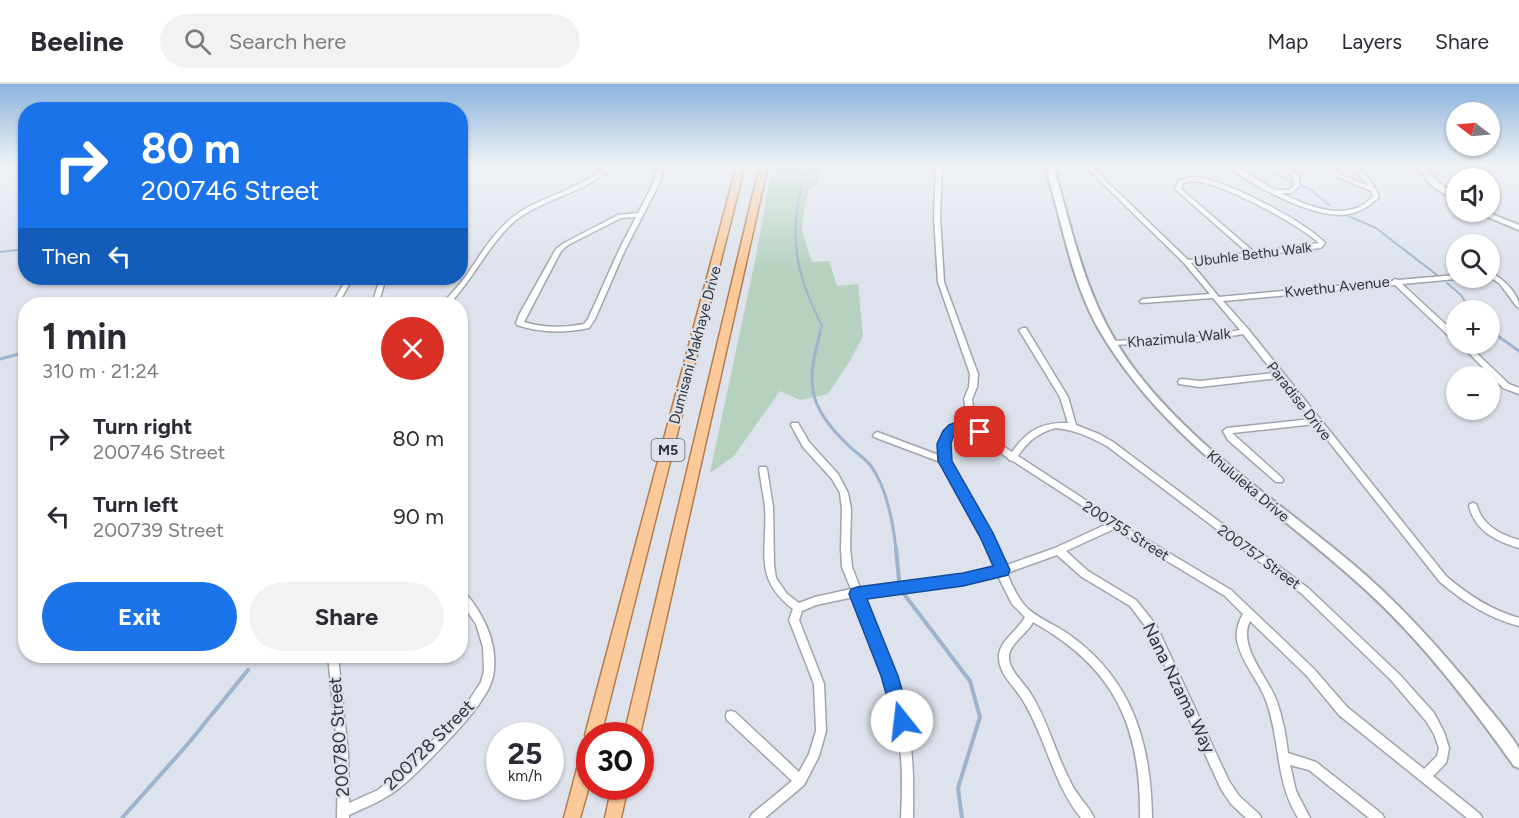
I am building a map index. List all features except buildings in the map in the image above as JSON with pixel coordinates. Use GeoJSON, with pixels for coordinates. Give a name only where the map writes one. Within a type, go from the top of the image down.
{"type":"FeatureCollection","features":[{"type":"Feature","properties":{"kind":"main road","name":"Dumisani Makhaye Drive"},"geometry":{"type":"LineString","coordinates":[[596,722],[732,199]]}},
{"type":"Feature","properties":{"kind":"main road","name":"Dumisani Makhaye Drive"},"geometry":{"type":"LineString","coordinates":[[635,722],[756,199]]}},
{"type":"Feature","properties":{"kind":"main road"},"geometry":{"type":"LineString","coordinates":[[572,818],[577,800]]}},
{"type":"Feature","properties":{"kind":"main road"},"geometry":{"type":"LineString","coordinates":[[613,818],[617,800]]}},
{"type":"Feature","properties":{"kind":"street"},"geometry":{"type":"LineString","coordinates":[[468,279],[493,242],[513,220],[548,199]]}},
{"type":"Feature","properties":{"kind":"street"},"geometry":{"type":"LineString","coordinates":[[640,215],[620,216],[562,247],[555,254],[520,323],[537,328],[576,329],[586,326],[648,199]]}},
{"type":"Feature","properties":{"kind":"street"},"geometry":{"type":"LineString","coordinates":[[938,199],[941,282],[974,374],[973,387],[968,399],[971,422],[947,434],[944,444],[945,461],[988,538],[1012,594],[1030,617],[1067,638],[1086,654],[1115,687],[1126,710],[1143,765],[1146,783],[1146,818]]}},
{"type":"Feature","properties":{"kind":"street","name":"Khululeka Drive"},"geometry":{"type":"LineString","coordinates":[[1059,199],[1083,287],[1112,343],[1140,382],[1191,437],[1231,474],[1349,568],[1389,604],[1434,651],[1479,705],[1519,761]]}},
{"type":"Feature","properties":{"kind":"street","name":"Paradise Drive"},"geometry":{"type":"LineString","coordinates":[[1123,199],[1186,262],[1245,331],[1443,579],[1485,610],[1519,622]]}},
{"type":"Feature","properties":{"kind":"street"},"geometry":{"type":"LineString","coordinates":[[1187,199],[1252,253]]}},
{"type":"Feature","properties":{"kind":"street"},"geometry":{"type":"LineString","coordinates":[[1247,199],[1310,233],[1320,240],[1322,243],[1320,246]]}},
{"type":"Feature","properties":{"kind":"street"},"geometry":{"type":"LineString","coordinates":[[1290,199],[1308,207],[1348,212],[1363,208],[1374,199]]}},
{"type":"Feature","properties":{"kind":"street"},"geometry":{"type":"LineString","coordinates":[[1500,220],[1519,228]]}},
{"type":"Feature","properties":{"kind":"street","name":"Ubuhle Bethu Walk"},"geometry":{"type":"LineString","coordinates":[[1186,262],[1320,246]]}},
{"type":"Feature","properties":{"kind":"street","name":"Kwethu Avenue"},"geometry":{"type":"LineString","coordinates":[[1143,302],[1446,278]]}},
{"type":"Feature","properties":{"kind":"street"},"geometry":{"type":"LineString","coordinates":[[1395,281],[1446,329]]}},
{"type":"Feature","properties":{"kind":"street"},"geometry":{"type":"LineString","coordinates":[[1500,282],[1519,304]]}},
{"type":"Feature","properties":{"kind":"street"},"geometry":{"type":"LineString","coordinates":[[452,297],[463,285]]}},
{"type":"Feature","properties":{"kind":"street"},"geometry":{"type":"LineString","coordinates":[[1012,458],[1018,447],[1036,430],[1049,426],[1072,425],[1064,397],[1023,330]]}},
{"type":"Feature","properties":{"kind":"street","name":"Khazimula Walk"},"geometry":{"type":"LineString","coordinates":[[1112,343],[1228,336],[1245,331]]}},
{"type":"Feature","properties":{"kind":"street"},"geometry":{"type":"LineString","coordinates":[[1473,354],[1506,386],[1519,391]]}},
{"type":"Feature","properties":{"kind":"street"},"geometry":{"type":"LineString","coordinates":[[1182,382],[1200,384],[1278,375]]}},
{"type":"Feature","properties":{"kind":"street"},"geometry":{"type":"LineString","coordinates":[[1279,480],[1231,438],[1227,431],[1315,421]]}},
{"type":"Feature","properties":{"kind":"street","name":"200755 Street"},"geometry":{"type":"LineString","coordinates":[[971,422],[989,441],[1012,458],[1060,487],[1114,525],[1228,593],[1310,672],[1343,711],[1386,748],[1425,776],[1476,818]]}},
{"type":"Feature","properties":{"kind":"street"},"geometry":{"type":"LineString","coordinates":[[795,425],[800,438],[837,480],[844,492],[846,505],[844,550],[847,567],[890,676],[902,721],[909,762],[907,818]]}},
{"type":"Feature","properties":{"kind":"street","name":"200757 Street"},"geometry":{"type":"LineString","coordinates":[[1072,425],[1110,444],[1305,591],[1370,652],[1430,717],[1439,732],[1444,748],[1442,759],[1425,776]]}},
{"type":"Feature","properties":{"kind":"street"},"geometry":{"type":"LineString","coordinates":[[878,435],[945,461]]}},
{"type":"Feature","properties":{"kind":"street"},"geometry":{"type":"LineString","coordinates":[[763,469],[769,507],[769,565],[772,579],[784,597],[798,608]]}},
{"type":"Feature","properties":{"kind":"street"},"geometry":{"type":"LineString","coordinates":[[1473,506],[1482,525],[1519,544]]}},
{"type":"Feature","properties":{"kind":"street"},"geometry":{"type":"LineString","coordinates":[[798,608],[857,594],[963,580],[1022,567],[1060,552],[1114,525]]}},
{"type":"Feature","properties":{"kind":"street","name":"Nana Nzama Way"},"geometry":{"type":"LineString","coordinates":[[1060,552],[1085,574],[1125,597],[1140,610],[1153,628],[1171,663],[1225,785],[1235,800],[1255,818]]}},
{"type":"Feature","properties":{"kind":"street","name":"200728 Street"},"geometry":{"type":"LineString","coordinates":[[343,814],[395,784],[451,729],[473,704],[486,684],[488,645],[468,602]]}},
{"type":"Feature","properties":{"kind":"street"},"geometry":{"type":"LineString","coordinates":[[756,818],[800,781],[814,756],[821,731],[819,684],[794,620],[798,608]]}},
{"type":"Feature","properties":{"kind":"street"},"geometry":{"type":"LineString","coordinates":[[1250,613],[1244,619],[1242,640],[1272,700],[1290,790],[1304,818]]}},
{"type":"Feature","properties":{"kind":"street"},"geometry":{"type":"LineString","coordinates":[[1030,617],[1027,626],[1010,642],[1004,652],[1004,661],[1033,706],[1065,786],[1088,818]]}},
{"type":"Feature","properties":{"kind":"street","name":"200780 Street"},"geometry":{"type":"LineString","coordinates":[[334,663],[343,754],[343,814]]}},
{"type":"Feature","properties":{"kind":"street"},"geometry":{"type":"LineString","coordinates":[[731,716],[800,781]]}},
{"type":"Feature","properties":{"kind":"street"},"geometry":{"type":"LineString","coordinates":[[1283,757],[1312,766],[1378,818]]}},
{"type":"Feature","properties":{"kind":"green space"},"geometry":{"type":"Polygon","coordinates":[[[766,199],[807,199],[802,231],[812,262],[829,261],[837,286],[858,284],[863,336],[828,394],[800,400],[780,391],[734,456],[710,473],[766,199]]]}},
{"type":"Feature","properties":{"kind":"waterway"},"geometry":{"type":"LineString","coordinates":[[799,199],[796,227],[797,256],[804,284],[822,326],[819,335]]}},
{"type":"Feature","properties":{"kind":"waterway"},"geometry":{"type":"LineString","coordinates":[[1322,199],[1329,205]]}},
{"type":"Feature","properties":{"kind":"waterway"},"geometry":{"type":"LineString","coordinates":[[1348,216],[1376,228],[1437,275]]}},
{"type":"Feature","properties":{"kind":"waterway"},"geometry":{"type":"LineString","coordinates":[[0,252],[18,250]]}},
{"type":"Feature","properties":{"kind":"waterway"},"geometry":{"type":"LineString","coordinates":[[1453,288],[1464,300]]}},
{"type":"Feature","properties":{"kind":"waterway"},"geometry":{"type":"LineString","coordinates":[[820,334],[815,352],[812,381],[818,407],[835,432],[869,463],[877,475],[888,506],[896,549]]}},
{"type":"Feature","properties":{"kind":"waterway"},"geometry":{"type":"LineString","coordinates":[[1500,338],[1519,351]]}},
{"type":"Feature","properties":{"kind":"waterway"},"geometry":{"type":"LineString","coordinates":[[0,359],[18,354]]}},
{"type":"Feature","properties":{"kind":"waterway"},"geometry":{"type":"LineString","coordinates":[[896,548],[899,580]]}},
{"type":"Feature","properties":{"kind":"waterway"},"geometry":{"type":"LineString","coordinates":[[904,594],[970,681],[980,717],[958,788],[962,818]]}},
{"type":"Feature","properties":{"kind":"waterway"},"geometry":{"type":"LineString","coordinates":[[122,818],[187,745],[248,670]]}},
{"type":"Feature","properties":{"kind":"route"},"geometry":{"type":"LineString","coordinates":[[902,721],[890,676],[857,594],[963,580],[1003,570],[978,519],[945,461],[944,444],[947,434],[971,422],[980,432]]}}]}
